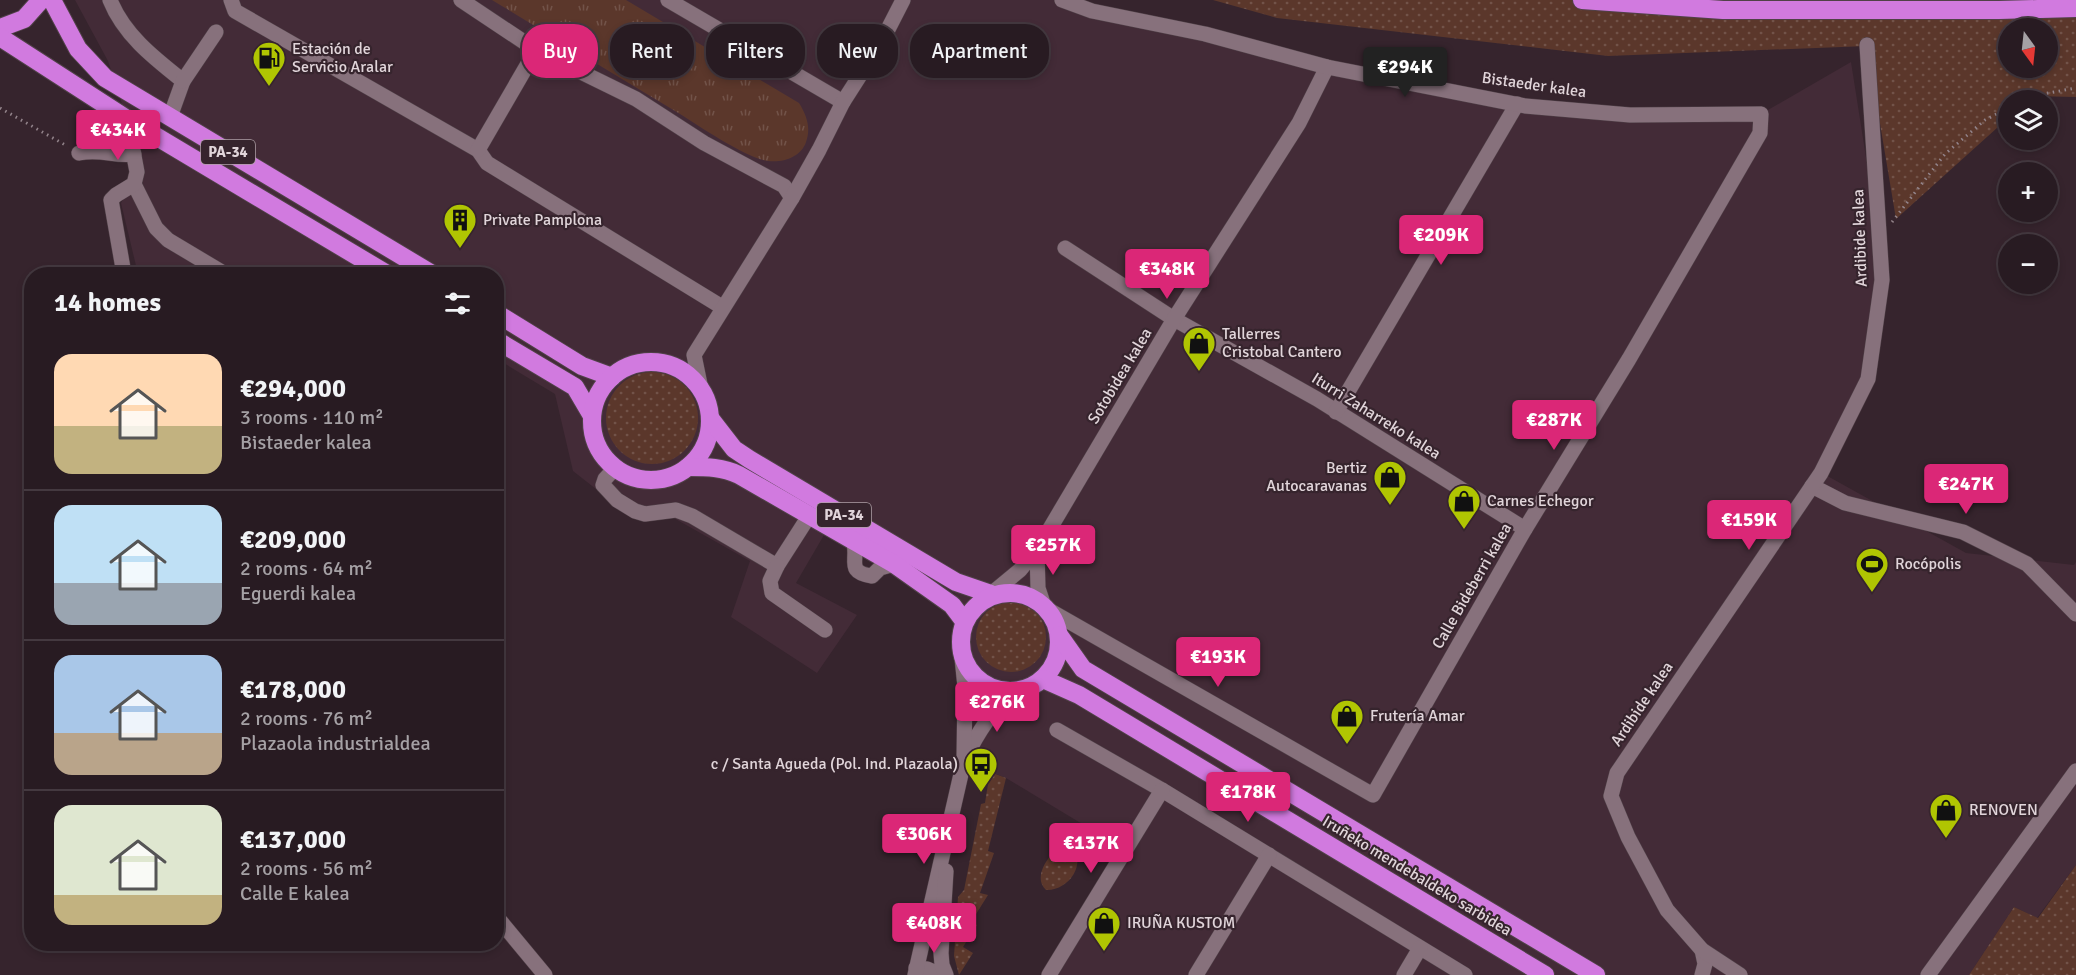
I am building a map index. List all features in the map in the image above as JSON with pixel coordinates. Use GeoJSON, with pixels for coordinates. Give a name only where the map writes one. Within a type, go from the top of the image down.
{"type":"FeatureCollection","features":[{"type":"Feature","properties":{"kind":"highway"},"geometry":{"type":"LineString","coordinates":[[0,28],[24,19],[41,0]]}},
{"type":"Feature","properties":{"kind":"highway","name":"PA-34"},"geometry":{"type":"LineString","coordinates":[[52,0],[78,49],[105,78],[420,267]]}},
{"type":"Feature","properties":{"kind":"highway"},"geometry":{"type":"LineString","coordinates":[[1582,0],[1724,10],[2076,8]]}},
{"type":"Feature","properties":{"kind":"highway","name":"PA-34"},"geometry":{"type":"LineString","coordinates":[[0,37],[127,118],[375,267]]}},
{"type":"Feature","properties":{"kind":"highway"},"geometry":{"type":"LineString","coordinates":[[504,318],[582,366],[612,377]]}},
{"type":"Feature","properties":{"kind":"highway"},"geometry":{"type":"LineString","coordinates":[[504,345],[575,387],[592,416]]}},
{"type":"Feature","properties":{"kind":"highway"},"geometry":{"type":"LineString","coordinates":[[615,468],[605,459],[594,439],[592,416],[598,395],[612,377],[634,364],[659,363],[683,371],[701,389]]}},
{"type":"Feature","properties":{"kind":"highway","name":"PA-34"},"geometry":{"type":"LineString","coordinates":[[615,468],[639,479],[652,480],[677,474],[688,467],[698,457],[709,432],[708,403],[701,389]]}},
{"type":"Feature","properties":{"kind":"highway","name":"PA-34"},"geometry":{"type":"LineString","coordinates":[[710,418],[729,443],[749,459],[956,582],[991,594],[1015,592],[1028,596],[1045,608]]}},
{"type":"Feature","properties":{"kind":"highway","name":"PA-34"},"geometry":{"type":"LineString","coordinates":[[688,467],[728,469],[894,564],[952,605],[964,621]]}},
{"type":"Feature","properties":{"kind":"highway"},"geometry":{"type":"LineString","coordinates":[[991,594],[973,608],[964,621],[959,641],[962,658],[975,678],[993,689],[1014,691],[1029,687],[1043,679],[1056,659],[1059,635],[1055,623],[1045,608]]}},
{"type":"Feature","properties":{"kind":"highway","name":"Iruñeko mendebaldeko sarbidea"},"geometry":{"type":"LineString","coordinates":[[1059,635],[1083,669],[1596,975]]}},
{"type":"Feature","properties":{"kind":"highway","name":"Iruñeko mendebaldeko sarbidea"},"geometry":{"type":"LineString","coordinates":[[1043,679],[1079,695],[1545,975]]}},
{"type":"Feature","properties":{"kind":"street"},"geometry":{"type":"LineString","coordinates":[[110,0],[128,32],[183,81]]}},
{"type":"Feature","properties":{"kind":"street"},"geometry":{"type":"LineString","coordinates":[[231,0],[235,11],[478,150],[487,163],[722,307]]}},
{"type":"Feature","properties":{"kind":"street"},"geometry":{"type":"LineString","coordinates":[[461,0],[522,41]]}},
{"type":"Feature","properties":{"kind":"street"},"geometry":{"type":"LineString","coordinates":[[668,0],[843,102]]}},
{"type":"Feature","properties":{"kind":"street"},"geometry":{"type":"LineString","coordinates":[[701,389],[694,355],[792,198],[843,102],[882,40],[903,0]]}},
{"type":"Feature","properties":{"kind":"street","name":"Bistaeder kalea"},"geometry":{"type":"LineString","coordinates":[[1062,0],[1092,11],[1205,34],[1327,67],[1517,104],[1629,114],[1761,114]]}},
{"type":"Feature","properties":{"kind":"street"},"geometry":{"type":"LineString","coordinates":[[170,117],[183,81],[216,32]]}},
{"type":"Feature","properties":{"kind":"street","name":"Ardibide kalea"},"geometry":{"type":"LineString","coordinates":[[1740,975],[1702,950],[1667,909],[1628,837],[1611,796],[1617,773],[1821,473],[1868,379],[1882,280],[1867,45]]}},
{"type":"Feature","properties":{"kind":"street","name":"Sotobidea kalea"},"geometry":{"type":"LineString","coordinates":[[991,594],[1020,570],[1037,550],[1174,319],[1299,123],[1327,67]]}},
{"type":"Feature","properties":{"kind":"street"},"geometry":{"type":"LineString","coordinates":[[478,150],[522,74]]}},
{"type":"Feature","properties":{"kind":"street"},"geometry":{"type":"LineString","coordinates":[[593,78],[636,99],[704,143],[784,186],[792,198]]}},
{"type":"Feature","properties":{"kind":"street"},"geometry":{"type":"LineString","coordinates":[[1336,412],[1517,104]]}},
{"type":"Feature","properties":{"kind":"street","name":"Calle Bideberri kalea"},"geometry":{"type":"LineString","coordinates":[[1045,608],[1373,795],[1525,529],[1629,359],[1760,133],[1761,114]]}},
{"type":"Feature","properties":{"kind":"street"},"geometry":{"type":"LineString","coordinates":[[127,118],[137,172],[134,184],[156,228],[168,240],[213,267]]}},
{"type":"Feature","properties":{"kind":"street"},"geometry":{"type":"LineString","coordinates":[[79,153],[93,150],[124,156],[134,154]]}},
{"type":"Feature","properties":{"kind":"street"},"geometry":{"type":"LineString","coordinates":[[123,267],[111,200],[134,184]]}},
{"type":"Feature","properties":{"kind":"street","name":"Iturri Zaharreko kalea"},"geometry":{"type":"LineString","coordinates":[[1065,248],[1174,319],[1336,412],[1525,529]]}},
{"type":"Feature","properties":{"kind":"street"},"geometry":{"type":"LineString","coordinates":[[615,468],[604,479],[603,485],[617,500],[635,511],[645,514],[676,510],[692,516],[777,566]]}},
{"type":"Feature","properties":{"kind":"street"},"geometry":{"type":"LineString","coordinates":[[1812,486],[1845,503],[1963,532],[2027,564],[2076,614]]}},
{"type":"Feature","properties":{"kind":"street"},"geometry":{"type":"LineString","coordinates":[[810,516],[777,566],[770,581],[772,593],[825,630]]}},
{"type":"Feature","properties":{"kind":"street"},"geometry":{"type":"LineString","coordinates":[[1037,550],[1038,588],[1045,608]]}},
{"type":"Feature","properties":{"kind":"street"},"geometry":{"type":"LineString","coordinates":[[941,975],[927,969],[915,972],[964,761],[965,687],[962,658]]}},
{"type":"Feature","properties":{"kind":"street"},"geometry":{"type":"LineString","coordinates":[[964,761],[981,728],[995,708],[1014,691]]}},
{"type":"Feature","properties":{"kind":"street"},"geometry":{"type":"LineString","coordinates":[[1057,730],[1162,790],[1465,975]]}},
{"type":"Feature","properties":{"kind":"street"},"geometry":{"type":"LineString","coordinates":[[1928,975],[2076,771]]}},
{"type":"Feature","properties":{"kind":"street"},"geometry":{"type":"LineString","coordinates":[[1049,975],[1162,790]]}},
{"type":"Feature","properties":{"kind":"street"},"geometry":{"type":"LineString","coordinates":[[945,850],[947,883],[940,953],[946,975]]}},
{"type":"Feature","properties":{"kind":"street"},"geometry":{"type":"LineString","coordinates":[[1196,975],[1269,855]]}},
{"type":"Feature","properties":{"kind":"street"},"geometry":{"type":"LineString","coordinates":[[504,926],[545,975]]}},
{"type":"Feature","properties":{"kind":"street"},"geometry":{"type":"LineString","coordinates":[[1404,975],[1420,948]]}},
{"type":"Feature","properties":{"kind":"street"},"geometry":{"type":"LineString","coordinates":[[1702,950],[1705,964],[1702,975]]}},
{"type":"Feature","properties":{"kind":"path"},"geometry":{"type":"LineString","coordinates":[[2058,91],[2076,88]]}},
{"type":"Feature","properties":{"kind":"path"},"geometry":{"type":"LineString","coordinates":[[0,108],[79,153]]}},
{"type":"Feature","properties":{"kind":"path"},"geometry":{"type":"LineString","coordinates":[[1878,231],[1896,219],[1945,154],[1985,120],[1998,113]]}},
{"type":"Feature","properties":{"kind":"shaded area"},"geometry":{"type":"Polygon","coordinates":[[[75,0],[1062,0],[1525,106],[1761,114],[1851,62],[1879,240],[1868,379],[1822,473],[1966,553],[2074,565],[2076,562],[2076,865],[2037,918],[2014,907],[1969,975],[1048,975],[1122,848],[1006,778],[964,761],[960,657],[962,606],[955,594],[831,523],[796,583],[857,615],[817,673],[731,617],[750,561],[672,517],[633,518],[573,471],[555,394],[504,363],[504,267],[136,267],[121,203],[134,179],[127,119],[108,61],[75,0]]]}},
{"type":"Feature","properties":{"kind":"green space"},"geometry":{"type":"Polygon","coordinates":[[[492,0],[626,0],[666,24],[610,24],[610,72],[598,64],[598,24],[532,24],[492,0]]]}},
{"type":"Feature","properties":{"kind":"green space"},"geometry":{"type":"Polygon","coordinates":[[[1213,0],[2076,0],[2076,97],[2058,97],[2058,90],[1998,90],[1998,127],[1896,219],[1867,46],[1608,56],[1277,18],[1213,0]]]}},
{"type":"Feature","properties":{"kind":"green space"},"geometry":{"type":"Polygon","coordinates":[[[694,40],[706,48],[706,78],[757,78],[799,103],[807,122],[808,132],[804,147],[796,155],[785,160],[768,161],[736,148],[621,78],[694,78],[694,40]]]}},
{"type":"Feature","properties":{"kind":"green space"},"geometry":{"type":"Polygon","coordinates":[[[652,372],[669,376],[684,386],[694,401],[698,418],[694,435],[684,450],[669,460],[652,464],[635,460],[620,450],[610,435],[606,418],[610,401],[620,386],[635,376],[652,372]]]}},
{"type":"Feature","properties":{"kind":"green space"},"geometry":{"type":"Polygon","coordinates":[[[1011,602],[1030,608],[1040,618],[1046,637],[1040,656],[1030,666],[1011,672],[992,666],[982,656],[976,637],[982,618],[992,608],[1011,602]]]}},
{"type":"Feature","properties":{"kind":"green space"},"geometry":{"type":"Polygon","coordinates":[[[985,770],[1006,778],[988,851],[994,853],[980,893],[988,895],[971,922],[977,925],[963,947],[973,953],[959,975],[954,956],[958,897],[964,890],[981,804],[985,803],[988,784],[982,782],[985,770]]]}},
{"type":"Feature","properties":{"kind":"green space"},"geometry":{"type":"Polygon","coordinates":[[[1065,843],[1071,845],[1076,852],[1076,868],[1073,875],[1062,886],[1046,890],[1042,884],[1042,871],[1049,858],[1065,843]]]}},
{"type":"Feature","properties":{"kind":"green space"},"geometry":{"type":"Polygon","coordinates":[[[2076,865],[2076,975],[1969,975],[2014,907],[2038,918],[2076,865]]]}},
{"type":"Feature","properties":{"kind":"place","name":"Estación de Servicio Aralar"},"geometry":{"type":"Point","coordinates":[269,87]}},
{"type":"Feature","properties":{"kind":"place","name":"Private Pamplona"},"geometry":{"type":"Point","coordinates":[460,249]}},
{"type":"Feature","properties":{"kind":"place","name":"Tallerres Cristobal Cantero"},"geometry":{"type":"Point","coordinates":[1199,372]}},
{"type":"Feature","properties":{"kind":"place","name":"Bertiz Autocaravanas"},"geometry":{"type":"Point","coordinates":[1390,506]}},
{"type":"Feature","properties":{"kind":"place","name":"Carnes Echegor"},"geometry":{"type":"Point","coordinates":[1464,530]}},
{"type":"Feature","properties":{"kind":"place","name":"Rocópolis"},"geometry":{"type":"Point","coordinates":[1872,593]}},
{"type":"Feature","properties":{"kind":"place","name":"Frutería Amar"},"geometry":{"type":"Point","coordinates":[1347,745]}},
{"type":"Feature","properties":{"kind":"place","name":"c / Santa Agueda (Pol. Ind. Plazaola)"},"geometry":{"type":"Point","coordinates":[981,793]}},
{"type":"Feature","properties":{"kind":"place","name":"RENOVEN"},"geometry":{"type":"Point","coordinates":[1946,839]}},
{"type":"Feature","properties":{"kind":"place","name":"IRUÑA KUSTOM"},"geometry":{"type":"Point","coordinates":[1104,952]}}]}
